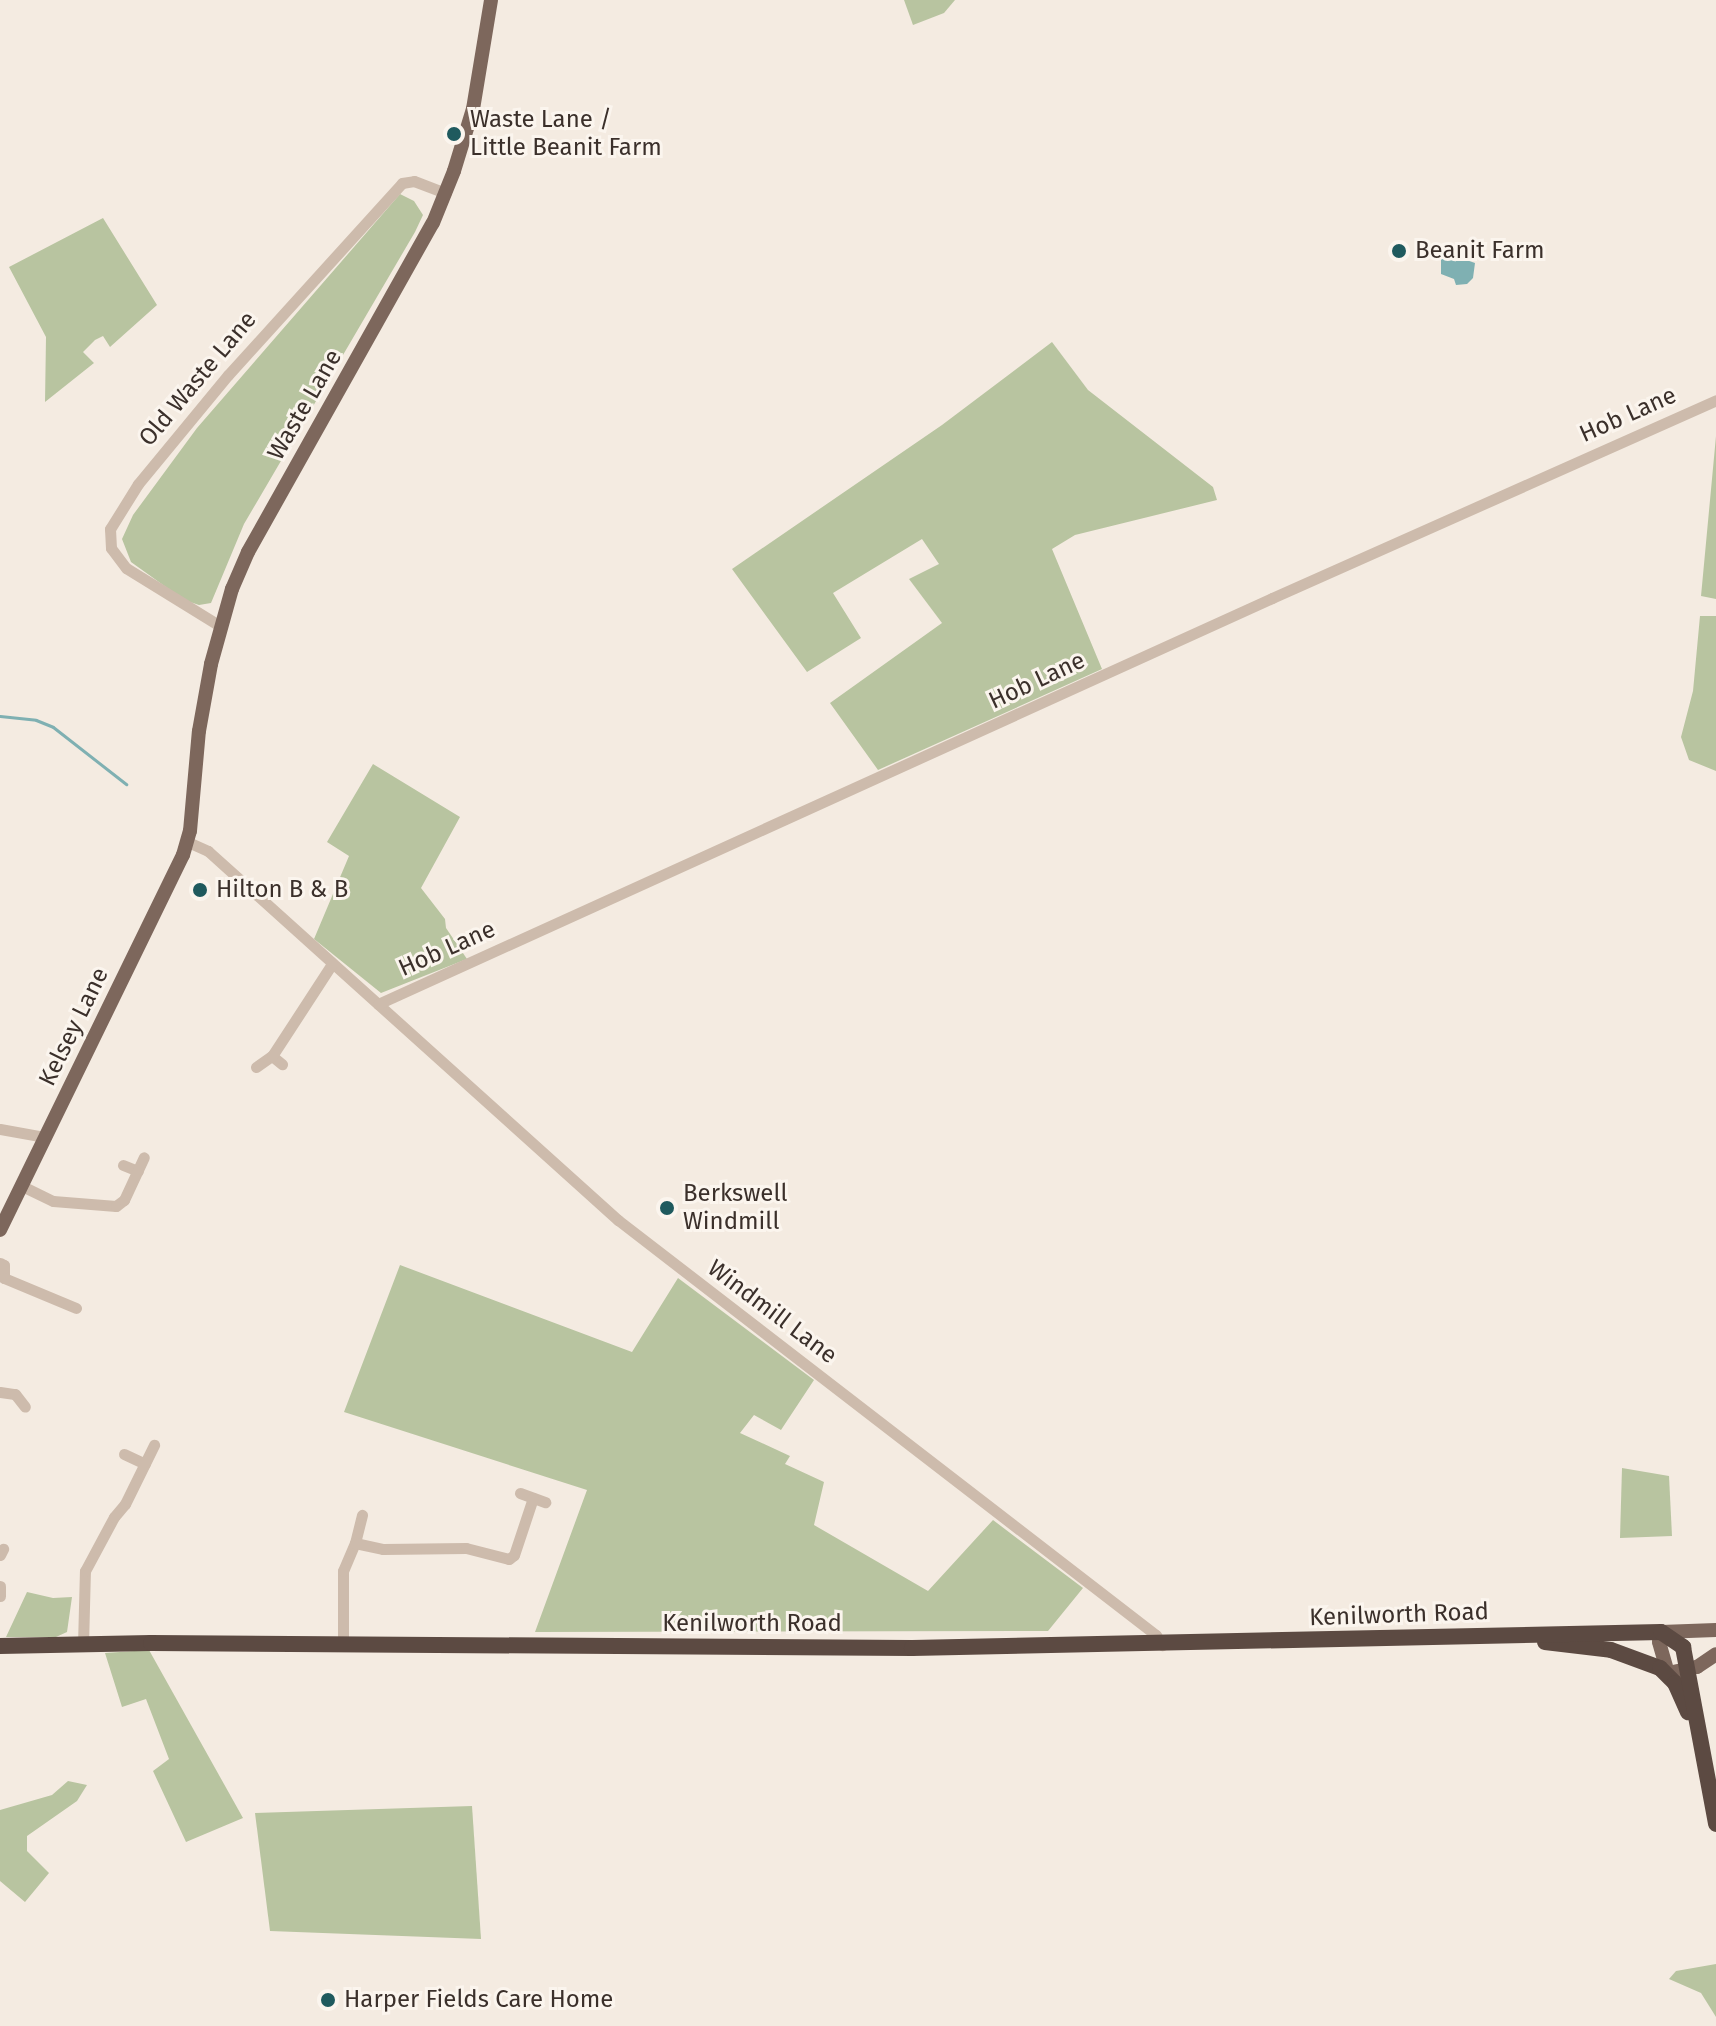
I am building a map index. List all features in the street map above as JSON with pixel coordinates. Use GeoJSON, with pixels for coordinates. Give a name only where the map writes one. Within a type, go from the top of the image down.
{"type":"FeatureCollection","features":[{"type":"Feature","properties":{"kind":"highway"},"geometry":{"type":"LineString","coordinates":[[1504,1636],[1661,1632],[1683,1647],[1698,1744],[1716,1824]]}},
{"type":"Feature","properties":{"kind":"highway","name":"Kenilworth Road"},"geometry":{"type":"LineString","coordinates":[[0,1646],[882,1648],[1163,1645],[1504,1636]]}},
{"type":"Feature","properties":{"kind":"highway"},"geometry":{"type":"LineString","coordinates":[[1504,1636],[1611,1650],[1640,1658],[1668,1673],[1684,1702],[1698,1744]]}},
{"type":"Feature","properties":{"kind":"main road","name":"Waste Lane"},"geometry":{"type":"LineString","coordinates":[[188,842],[199,731],[220,626],[248,552],[400,286],[446,193],[473,109],[491,0]]}},
{"type":"Feature","properties":{"kind":"main road","name":"Kelsey Lane"},"geometry":{"type":"LineString","coordinates":[[0,1230],[188,842]]}},
{"type":"Feature","properties":{"kind":"main road"},"geometry":{"type":"LineString","coordinates":[[1716,1630],[1661,1632],[1659,1651],[1668,1673],[1687,1670],[1716,1654]]}},
{"type":"Feature","properties":{"kind":"main road"},"geometry":{"type":"LineString","coordinates":[[1691,1691],[1696,1675],[1716,1654]]}},
{"type":"Feature","properties":{"kind":"street","name":"Old Waste Lane"},"geometry":{"type":"LineString","coordinates":[[220,626],[126,568],[111,548],[110,529],[138,484],[228,375],[402,183],[414,181],[446,193]]}},
{"type":"Feature","properties":{"kind":"street","name":"Hob Lane"},"geometry":{"type":"LineString","coordinates":[[378,1004],[1716,400]]}},
{"type":"Feature","properties":{"kind":"street","name":"Windmill Lane"},"geometry":{"type":"LineString","coordinates":[[188,842],[208,851],[618,1220],[1156,1635],[1163,1645]]}},
{"type":"Feature","properties":{"kind":"street"},"geometry":{"type":"LineString","coordinates":[[256,1067],[272,1056],[332,964]]}},
{"type":"Feature","properties":{"kind":"street"},"geometry":{"type":"LineString","coordinates":[[272,1056],[282,1064]]}},
{"type":"Feature","properties":{"kind":"street"},"geometry":{"type":"LineString","coordinates":[[0,1129],[45,1137]]}},
{"type":"Feature","properties":{"kind":"street"},"geometry":{"type":"LineString","coordinates":[[22,1186],[53,1201],[116,1206],[124,1200],[144,1157]]}},
{"type":"Feature","properties":{"kind":"street"},"geometry":{"type":"LineString","coordinates":[[123,1165],[138,1171]]}},
{"type":"Feature","properties":{"kind":"street"},"geometry":{"type":"LineString","coordinates":[[0,1263],[4,1265],[4,1278],[76,1308]]}},
{"type":"Feature","properties":{"kind":"street"},"geometry":{"type":"LineString","coordinates":[[53,1315],[60,1301]]}},
{"type":"Feature","properties":{"kind":"street"},"geometry":{"type":"LineString","coordinates":[[0,1392],[15,1394],[25,1407]]}},
{"type":"Feature","properties":{"kind":"street"},"geometry":{"type":"LineString","coordinates":[[83,1645],[85,1571],[154,1445]]}},
{"type":"Feature","properties":{"kind":"street"},"geometry":{"type":"LineString","coordinates":[[124,1454],[145,1464]]}},
{"type":"Feature","properties":{"kind":"street"},"geometry":{"type":"LineString","coordinates":[[520,1493],[545,1502]]}},
{"type":"Feature","properties":{"kind":"street"},"geometry":{"type":"LineString","coordinates":[[355,1543],[383,1549],[466,1548],[509,1559],[514,1555],[533,1498]]}},
{"type":"Feature","properties":{"kind":"street"},"geometry":{"type":"LineString","coordinates":[[343,1645],[343,1571],[362,1515]]}},
{"type":"Feature","properties":{"kind":"street"},"geometry":{"type":"LineString","coordinates":[[0,1586],[0,1596]]}},
{"type":"Feature","properties":{"kind":"green space"},"geometry":{"type":"Polygon","coordinates":[[[904,0],[955,0],[944,13],[913,25],[904,0]]]}},
{"type":"Feature","properties":{"kind":"green space"},"geometry":{"type":"Polygon","coordinates":[[[400,194],[414,201],[423,215],[415,232],[244,524],[211,603],[199,605],[184,600],[131,562],[122,539],[133,515],[197,428],[400,194]]]}},
{"type":"Feature","properties":{"kind":"green space"},"geometry":{"type":"Polygon","coordinates":[[[103,218],[157,305],[110,347],[103,336],[95,340],[83,352],[94,363],[45,402],[46,337],[9,267],[103,218]]]}},
{"type":"Feature","properties":{"kind":"green space"},"geometry":{"type":"Polygon","coordinates":[[[1052,342],[1088,390],[1213,487],[1217,500],[1075,535],[1052,549],[1102,669],[878,770],[830,703],[942,623],[909,579],[939,564],[922,539],[833,593],[861,638],[807,672],[732,569],[942,425],[1052,342]]]}},
{"type":"Feature","properties":{"kind":"green space"},"geometry":{"type":"Polygon","coordinates":[[[1716,436],[1716,599],[1701,596],[1716,436]]]}},
{"type":"Feature","properties":{"kind":"green space"},"geometry":{"type":"Polygon","coordinates":[[[1700,616],[1716,616],[1716,771],[1689,760],[1681,737],[1693,691],[1700,616]]]}},
{"type":"Feature","properties":{"kind":"green space"},"geometry":{"type":"Polygon","coordinates":[[[373,764],[460,817],[421,888],[445,919],[446,928],[467,959],[381,993],[314,939],[349,856],[327,842],[373,764]]]}},
{"type":"Feature","properties":{"kind":"green space"},"geometry":{"type":"Polygon","coordinates":[[[400,1265],[632,1352],[678,1278],[814,1380],[781,1430],[754,1415],[740,1433],[790,1456],[785,1464],[824,1482],[814,1525],[928,1591],[993,1520],[1083,1588],[1048,1631],[535,1632],[587,1490],[344,1412],[400,1265]]]}},
{"type":"Feature","properties":{"kind":"green space"},"geometry":{"type":"Polygon","coordinates":[[[1622,1468],[1669,1476],[1672,1536],[1620,1538],[1622,1468]]]}},
{"type":"Feature","properties":{"kind":"green space"},"geometry":{"type":"Polygon","coordinates":[[[27,1592],[53,1598],[72,1597],[67,1632],[56,1637],[6,1637],[27,1592]]]}},
{"type":"Feature","properties":{"kind":"green space"},"geometry":{"type":"Polygon","coordinates":[[[149,1650],[243,1818],[186,1842],[153,1771],[169,1759],[146,1699],[122,1707],[105,1653],[149,1650]]]}},
{"type":"Feature","properties":{"kind":"green space"},"geometry":{"type":"Polygon","coordinates":[[[68,1781],[87,1785],[77,1801],[27,1836],[27,1851],[49,1873],[25,1902],[0,1881],[0,1810],[52,1795],[68,1781]]]}},
{"type":"Feature","properties":{"kind":"green space"},"geometry":{"type":"Polygon","coordinates":[[[472,1806],[481,1939],[270,1931],[255,1813],[472,1806]]]}},
{"type":"Feature","properties":{"kind":"green space"},"geometry":{"type":"Polygon","coordinates":[[[1716,1964],[1716,2017],[1701,1993],[1669,1979],[1676,1971],[1716,1964]]]}},
{"type":"Feature","properties":{"kind":"water"},"geometry":{"type":"Polygon","coordinates":[[[1455,256],[1475,263],[1473,278],[1467,284],[1456,285],[1454,279],[1441,274],[1441,259],[1455,256]]]}},
{"type":"Feature","properties":{"kind":"waterway"},"geometry":{"type":"LineString","coordinates":[[0,716],[36,720],[53,727],[126,784]]}},
{"type":"Feature","properties":{"kind":"place","name":"Waste Lane / Little Beanit Farm"},"geometry":{"type":"Point","coordinates":[454,134]}},
{"type":"Feature","properties":{"kind":"place","name":"Beanit Farm"},"geometry":{"type":"Point","coordinates":[1399,251]}},
{"type":"Feature","properties":{"kind":"place","name":"Hilton B & B"},"geometry":{"type":"Point","coordinates":[200,890]}},
{"type":"Feature","properties":{"kind":"place","name":"Berkswell Windmill"},"geometry":{"type":"Point","coordinates":[667,1208]}},
{"type":"Feature","properties":{"kind":"place","name":"Harper Fields Care Home"},"geometry":{"type":"Point","coordinates":[328,2000]}}]}
